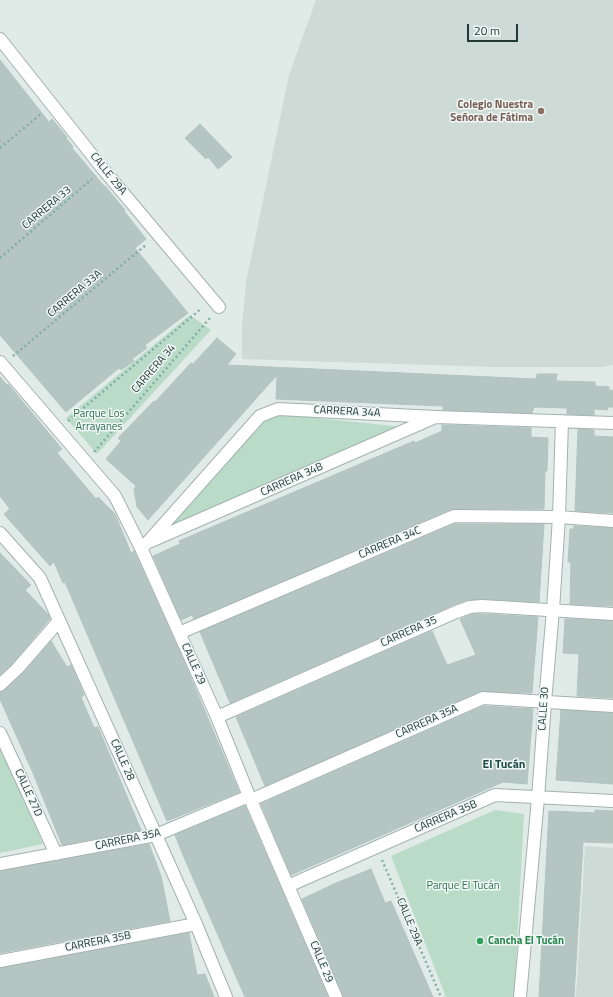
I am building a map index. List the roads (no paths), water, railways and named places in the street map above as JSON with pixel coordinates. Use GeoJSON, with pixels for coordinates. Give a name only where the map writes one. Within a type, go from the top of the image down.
{"type":"FeatureCollection","features":[{"type":"Feature","properties":{"kind":"street","name":"CALLE 29A"},"geometry":{"type":"LineString","coordinates":[[0,39],[103,170],[216,303]]}},
{"type":"Feature","properties":{"kind":"street","name":"CALLE 29"},"geometry":{"type":"LineString","coordinates":[[1,364],[115,496],[145,545],[179,633],[217,717],[250,798],[336,997]]}},
{"type":"Feature","properties":{"kind":"street","name":"CARRERA 34A"},"geometry":{"type":"LineString","coordinates":[[145,545],[260,416],[278,409],[436,417],[613,423]]}},
{"type":"Feature","properties":{"kind":"street","name":"CARRERA 34B"},"geometry":{"type":"LineString","coordinates":[[145,545],[436,417]]}},
{"type":"Feature","properties":{"kind":"street","name":"CALLE 30"},"geometry":{"type":"LineString","coordinates":[[520,997],[553,610],[559,517],[562,421]]}},
{"type":"Feature","properties":{"kind":"street","name":"CARRERA 34C"},"geometry":{"type":"LineString","coordinates":[[179,633],[454,516],[559,517],[613,521]]}},
{"type":"Feature","properties":{"kind":"street","name":"CALLE 28"},"geometry":{"type":"LineString","coordinates":[[2,538],[40,578],[196,924],[226,997]]}},
{"type":"Feature","properties":{"kind":"street","name":"CARRERA 35"},"geometry":{"type":"LineString","coordinates":[[217,717],[470,607],[482,606],[613,614]]}},
{"type":"Feature","properties":{"kind":"street"},"geometry":{"type":"LineString","coordinates":[[0,685],[17,669],[59,621]]}},
{"type":"Feature","properties":{"kind":"street","name":"CARRERA 35A"},"geometry":{"type":"LineString","coordinates":[[0,864],[156,835],[250,798],[483,698],[613,706]]}},
{"type":"Feature","properties":{"kind":"street","name":"CALLE 27D"},"geometry":{"type":"LineString","coordinates":[[0,733],[56,854]]}},
{"type":"Feature","properties":{"kind":"street","name":"CARRERA 35B"},"geometry":{"type":"LineString","coordinates":[[288,886],[496,796],[613,801]]}},
{"type":"Feature","properties":{"kind":"street","name":"CARRERA 35B"},"geometry":{"type":"LineString","coordinates":[[0,961],[196,924]]}},
{"type":"Feature","properties":{"kind":"place","name":"Colegio Nuestra Señora de Fátima"},"geometry":{"type":"Point","coordinates":[541,111]}},
{"type":"Feature","properties":{"kind":"place","name":"Cancha El Tucán"},"geometry":{"type":"Point","coordinates":[480,941]}},
{"type":"Feature","properties":{"kind":"district","name":"El Tucán"},"geometry":{"type":"Point","coordinates":[504,765]}},
{"type":"Feature","properties":{"kind":"park label","name":"Parque Los Arrayanes"},"geometry":{"type":"Point","coordinates":[99,420]}},
{"type":"Feature","properties":{"kind":"park label","name":"Parque El Tucán"},"geometry":{"type":"Point","coordinates":[463,886]}}]}
